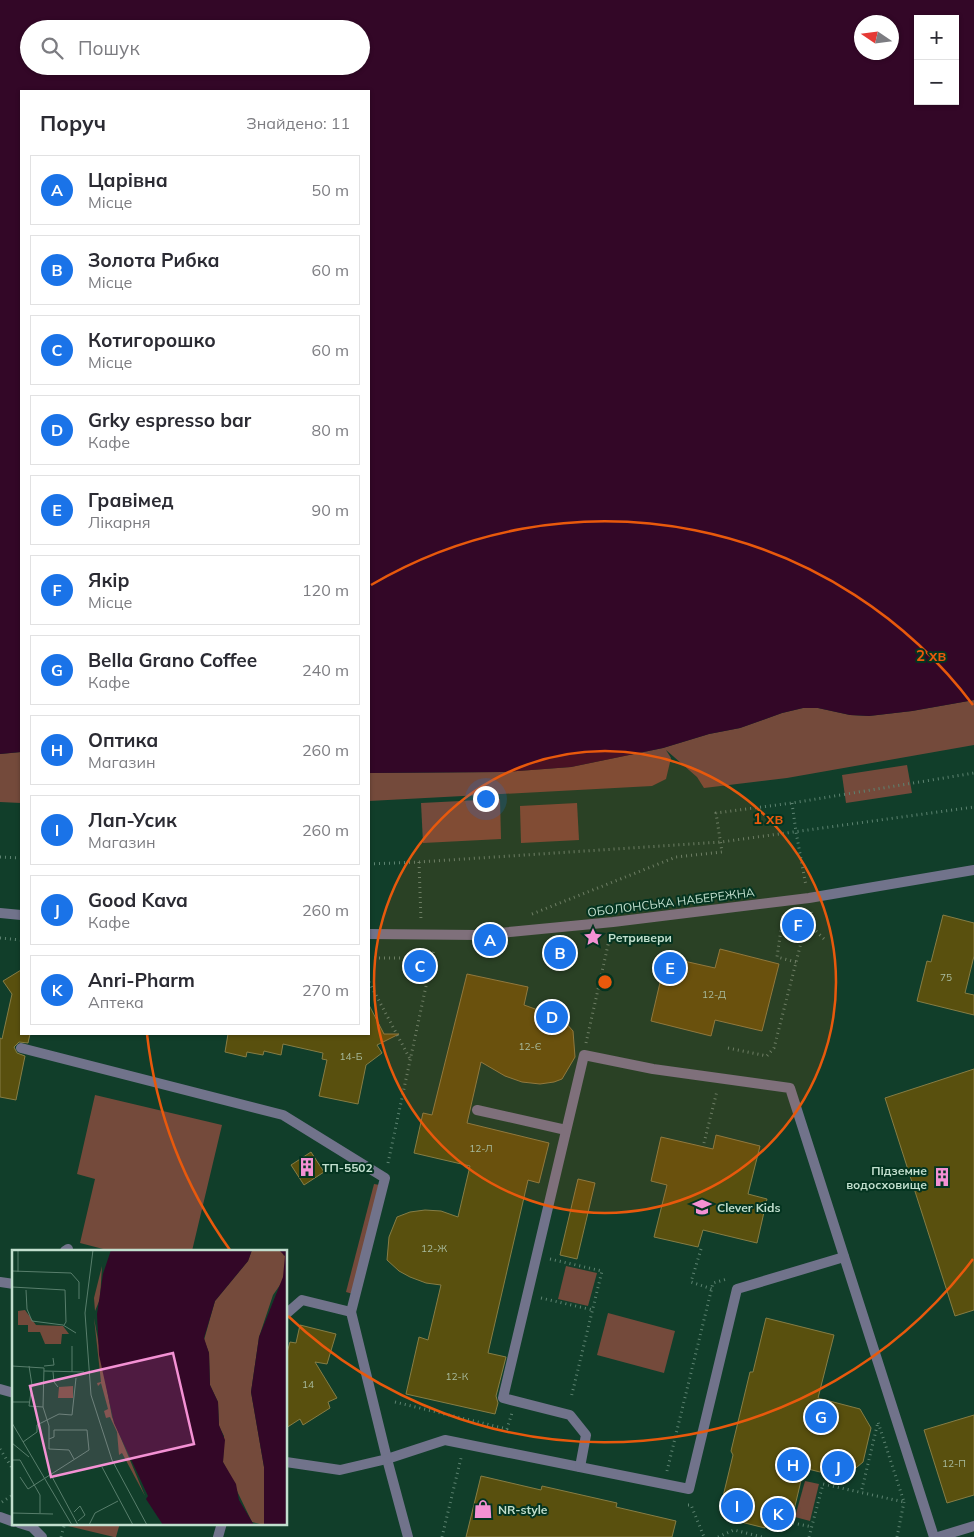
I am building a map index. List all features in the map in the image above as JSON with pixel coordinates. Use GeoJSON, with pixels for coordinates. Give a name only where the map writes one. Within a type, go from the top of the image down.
{"type":"FeatureCollection","features":[{"type":"Feature","properties":{"kind":"street","name":"ОБОЛОНСЬКА НАБЕРЕЖНА"},"geometry":{"type":"LineString","coordinates":[[370,934],[478,935],[613,922],[809,898],[974,870]]}},
{"type":"Feature","properties":{"kind":"street"},"geometry":{"type":"LineString","coordinates":[[0,913],[20,915]]}},
{"type":"Feature","properties":{"kind":"street"},"geometry":{"type":"LineString","coordinates":[[21,1048],[283,1115],[385,1178],[351,1312],[408,1537]]}},
{"type":"Feature","properties":{"kind":"street"},"geometry":{"type":"LineString","coordinates":[[580,1467],[586,1434],[570,1415],[503,1398],[584,1055],[653,1069],[790,1088],[934,1537]]}},
{"type":"Feature","properties":{"kind":"street"},"geometry":{"type":"LineString","coordinates":[[477,1110],[566,1130]]}},
{"type":"Feature","properties":{"kind":"street"},"geometry":{"type":"LineString","coordinates":[[288,1462],[340,1470],[387,1459],[445,1440],[689,1489],[737,1289],[844,1257]]}},
{"type":"Feature","properties":{"kind":"street"},"geometry":{"type":"LineString","coordinates":[[288,1312],[302,1300],[351,1312]]}},
{"type":"Feature","properties":{"kind":"street"},"geometry":{"type":"LineString","coordinates":[[0,1517],[12,1521]]}},
{"type":"Feature","properties":{"kind":"street"},"geometry":{"type":"LineString","coordinates":[[22,1524],[32,1527],[42,1537]]}},
{"type":"Feature","properties":{"kind":"street"},"geometry":{"type":"LineString","coordinates":[[218,1537],[222,1524]]}},
{"type":"Feature","properties":{"kind":"street"},"geometry":{"type":"LineString","coordinates":[[938,1537],[974,1526]]}},
{"type":"Feature","properties":{"kind":"path"},"geometry":{"type":"LineString","coordinates":[[532,914],[676,858],[722,852],[716,813],[792,803],[974,773]]}},
{"type":"Feature","properties":{"kind":"path"},"geometry":{"type":"LineString","coordinates":[[792,803],[815,930],[826,941]]}},
{"type":"Feature","properties":{"kind":"path"},"geometry":{"type":"LineString","coordinates":[[370,864],[721,842],[974,807]]}},
{"type":"Feature","properties":{"kind":"path"},"geometry":{"type":"LineString","coordinates":[[0,857],[20,858]]}},
{"type":"Feature","properties":{"kind":"path"},"geometry":{"type":"LineString","coordinates":[[419,862],[421,926]]}},
{"type":"Feature","properties":{"kind":"path"},"geometry":{"type":"LineString","coordinates":[[785,901],[777,957],[796,962]]}},
{"type":"Feature","properties":{"kind":"path"},"geometry":{"type":"LineString","coordinates":[[584,1055],[613,922]]}},
{"type":"Feature","properties":{"kind":"path"},"geometry":{"type":"LineString","coordinates":[[728,1048],[767,1056],[774,1048],[803,935],[815,930]]}},
{"type":"Feature","properties":{"kind":"path"},"geometry":{"type":"LineString","coordinates":[[385,1178],[436,935]]}},
{"type":"Feature","properties":{"kind":"path"},"geometry":{"type":"LineString","coordinates":[[0,938],[20,940]]}},
{"type":"Feature","properties":{"kind":"path"},"geometry":{"type":"LineString","coordinates":[[370,958],[432,958]]}},
{"type":"Feature","properties":{"kind":"path"},"geometry":{"type":"LineString","coordinates":[[370,984],[410,1059]]}},
{"type":"Feature","properties":{"kind":"path"},"geometry":{"type":"LineString","coordinates":[[704,1144],[717,1090],[726,1092]]}},
{"type":"Feature","properties":{"kind":"path"},"geometry":{"type":"LineString","coordinates":[[701,1249],[691,1282],[712,1289]]}},
{"type":"Feature","properties":{"kind":"path"},"geometry":{"type":"LineString","coordinates":[[548,1266],[549,1258],[602,1271],[571,1398]]}},
{"type":"Feature","properties":{"kind":"path"},"geometry":{"type":"LineString","coordinates":[[664,1484],[713,1282],[732,1277]]}},
{"type":"Feature","properties":{"kind":"path"},"geometry":{"type":"LineString","coordinates":[[538,1306],[542,1290]]}},
{"type":"Feature","properties":{"kind":"path"},"geometry":{"type":"LineString","coordinates":[[540,1298],[593,1310]]}},
{"type":"Feature","properties":{"kind":"path"},"geometry":{"type":"LineString","coordinates":[[562,1396],[571,1398],[577,1405]]}},
{"type":"Feature","properties":{"kind":"path"},"geometry":{"type":"LineString","coordinates":[[394,1402],[507,1429]]}},
{"type":"Feature","properties":{"kind":"path"},"geometry":{"type":"LineString","coordinates":[[861,1493],[878,1422],[904,1502],[897,1537]]}},
{"type":"Feature","properties":{"kind":"path"},"geometry":{"type":"LineString","coordinates":[[0,1449],[12,1468]]}},
{"type":"Feature","properties":{"kind":"path"},"geometry":{"type":"LineString","coordinates":[[442,1537],[462,1454]]}},
{"type":"Feature","properties":{"kind":"path"},"geometry":{"type":"LineString","coordinates":[[809,1537],[823,1484],[904,1502]]}},
{"type":"Feature","properties":{"kind":"path"},"geometry":{"type":"LineString","coordinates":[[0,1504],[12,1495]]}},
{"type":"Feature","properties":{"kind":"path"},"geometry":{"type":"LineString","coordinates":[[683,1504],[690,1505],[704,1537]]}},
{"type":"Feature","properties":{"kind":"path"},"geometry":{"type":"LineString","coordinates":[[793,1523],[812,1527]]}},
{"type":"Feature","properties":{"kind":"path"},"geometry":{"type":"LineString","coordinates":[[62,1537],[65,1524]]}},
{"type":"Feature","properties":{"kind":"path"},"geometry":{"type":"LineString","coordinates":[[718,1537],[734,1530],[762,1537]]}},
{"type":"Feature","properties":{"kind":"shaded area"},"geometry":{"type":"Polygon","coordinates":[[[0,0],[974,0],[974,700],[912,711],[869,716],[850,715],[818,708],[803,708],[782,713],[740,728],[709,734],[663,748],[571,767],[503,772],[370,773],[370,90],[20,90],[20,752],[0,754],[0,0]]]}},
{"type":"Feature","properties":{"kind":"shaded area"},"geometry":{"type":"Polygon","coordinates":[[[974,700],[974,745],[787,778],[704,788],[697,777],[666,750],[671,758],[666,779],[652,786],[370,801],[370,773],[503,772],[571,767],[663,748],[709,734],[740,728],[782,713],[803,708],[818,708],[850,715],[869,716],[912,711],[974,700]]]}},
{"type":"Feature","properties":{"kind":"shaded area"},"geometry":{"type":"Polygon","coordinates":[[[20,752],[20,803],[0,802],[0,754],[20,752]]]}},
{"type":"Feature","properties":{"kind":"shaded area"},"geometry":{"type":"Polygon","coordinates":[[[907,765],[912,793],[846,803],[842,775],[907,765]]]}},
{"type":"Feature","properties":{"kind":"shaded area"},"geometry":{"type":"Polygon","coordinates":[[[500,799],[501,839],[423,843],[421,803],[500,799]]]}},
{"type":"Feature","properties":{"kind":"shaded area"},"geometry":{"type":"Polygon","coordinates":[[[577,803],[579,840],[521,843],[520,806],[577,803]]]}},
{"type":"Feature","properties":{"kind":"shaded area"},"geometry":{"type":"Polygon","coordinates":[[[95,1095],[222,1125],[192,1250],[107,1250],[80,1243],[95,1179],[77,1174],[95,1095]]]}},
{"type":"Feature","properties":{"kind":"shaded area"},"geometry":{"type":"Polygon","coordinates":[[[374,1184],[380,1185],[353,1294],[346,1292],[374,1184]]]}},
{"type":"Feature","properties":{"kind":"shaded area"},"geometry":{"type":"Polygon","coordinates":[[[566,1266],[597,1273],[588,1306],[558,1299],[566,1266]]]}},
{"type":"Feature","properties":{"kind":"shaded area"},"geometry":{"type":"Polygon","coordinates":[[[608,1313],[675,1331],[664,1373],[597,1355],[608,1313]]]}},
{"type":"Feature","properties":{"kind":"shaded area"},"geometry":{"type":"Polygon","coordinates":[[[805,1481],[819,1484],[810,1521],[795,1517],[805,1481]]]}},
{"type":"Feature","properties":{"kind":"shaded area"},"geometry":{"type":"Polygon","coordinates":[[[69,1524],[120,1524],[116,1537],[68,1526],[69,1524]]]}},
{"type":"Feature","properties":{"kind":"building"},"geometry":{"type":"Polygon","coordinates":[[[943,915],[974,923],[974,956],[965,993],[974,995],[974,1015],[917,1001],[927,961],[931,962],[943,915]]]}},
{"type":"Feature","properties":{"kind":"building"},"geometry":{"type":"Polygon","coordinates":[[[720,949],[779,964],[762,1031],[715,1020],[711,1036],[651,1021],[666,957],[715,968],[720,949]]]}},
{"type":"Feature","properties":{"kind":"building"},"geometry":{"type":"Polygon","coordinates":[[[20,971],[20,1035],[30,1035],[28,1043],[19,1042],[14,1047],[17,1053],[25,1056],[16,1100],[0,1097],[0,1038],[2,1039],[12,994],[3,981],[20,971]]]}},
{"type":"Feature","properties":{"kind":"building"},"geometry":{"type":"Polygon","coordinates":[[[467,974],[528,987],[524,1005],[565,1022],[573,1031],[575,1057],[562,1079],[540,1084],[522,1082],[505,1076],[481,1062],[467,1123],[549,1143],[539,1183],[528,1180],[488,1353],[506,1357],[496,1396],[498,1403],[495,1414],[406,1394],[419,1337],[428,1340],[441,1285],[426,1283],[410,1277],[399,1271],[387,1260],[389,1237],[397,1217],[410,1212],[425,1210],[441,1211],[458,1217],[470,1166],[414,1153],[423,1113],[432,1115],[467,974]]]}},
{"type":"Feature","properties":{"kind":"building"},"geometry":{"type":"Polygon","coordinates":[[[370,1007],[384,1034],[399,1034],[377,1045],[382,1053],[366,1065],[358,1104],[319,1096],[327,1060],[322,1059],[323,1053],[283,1044],[281,1055],[264,1051],[263,1055],[247,1052],[246,1057],[225,1052],[228,1035],[370,1035],[370,1007]]]}},
{"type":"Feature","properties":{"kind":"building","name":"Підземне водосховище"},"geometry":{"type":"Polygon","coordinates":[[[974,1069],[974,1310],[955,1316],[885,1098],[974,1069]]]}},
{"type":"Feature","properties":{"kind":"building"},"geometry":{"type":"Polygon","coordinates":[[[716,1135],[760,1146],[748,1194],[767,1199],[757,1243],[703,1230],[698,1247],[654,1237],[667,1185],[651,1181],[661,1137],[713,1149],[716,1135]]]}},
{"type":"Feature","properties":{"kind":"building","name":"ТП-5502"},"geometry":{"type":"Polygon","coordinates":[[[311,1152],[324,1172],[304,1185],[291,1165],[311,1152]]]}},
{"type":"Feature","properties":{"kind":"building"},"geometry":{"type":"Polygon","coordinates":[[[578,1179],[595,1183],[577,1259],[560,1255],[578,1179]]]}},
{"type":"Feature","properties":{"kind":"building"},"geometry":{"type":"Polygon","coordinates":[[[766,1318],[834,1335],[818,1398],[860,1409],[871,1428],[863,1462],[844,1478],[804,1468],[790,1527],[767,1521],[765,1528],[733,1520],[735,1513],[720,1509],[733,1455],[731,1451],[750,1372],[753,1372],[766,1318]]]}},
{"type":"Feature","properties":{"kind":"building"},"geometry":{"type":"Polygon","coordinates":[[[300,1325],[336,1334],[327,1364],[315,1362],[337,1398],[328,1402],[330,1408],[303,1425],[300,1419],[288,1427],[288,1349],[290,1342],[296,1343],[300,1325]]]}},
{"type":"Feature","properties":{"kind":"building"},"geometry":{"type":"Polygon","coordinates":[[[974,1415],[974,1495],[947,1503],[924,1430],[974,1415]]]}},
{"type":"Feature","properties":{"kind":"building"},"geometry":{"type":"Polygon","coordinates":[[[481,1476],[541,1490],[542,1486],[617,1503],[616,1507],[676,1521],[672,1537],[466,1537],[481,1476]]]}},
{"type":"Feature","properties":{"kind":"place","name":"Якір"},"geometry":{"type":"Point","coordinates":[798,925]}},
{"type":"Feature","properties":{"kind":"place","name":"Ретривери"},"geometry":{"type":"Point","coordinates":[593,937]}},
{"type":"Feature","properties":{"kind":"place","name":"Царівна"},"geometry":{"type":"Point","coordinates":[490,940]}},
{"type":"Feature","properties":{"kind":"place","name":"Золота Рибка"},"geometry":{"type":"Point","coordinates":[560,953]}},
{"type":"Feature","properties":{"kind":"place","name":"Котигорошко"},"geometry":{"type":"Point","coordinates":[420,966]}},
{"type":"Feature","properties":{"kind":"place","name":"Гравімед"},"geometry":{"type":"Point","coordinates":[670,968]}},
{"type":"Feature","properties":{"kind":"place","name":"Grky espresso bar"},"geometry":{"type":"Point","coordinates":[552,1017]}},
{"type":"Feature","properties":{"kind":"place","name":"ТП-5502"},"geometry":{"type":"Point","coordinates":[307,1167]}},
{"type":"Feature","properties":{"kind":"place","name":"Підземне водосховище"},"geometry":{"type":"Point","coordinates":[942,1177]}},
{"type":"Feature","properties":{"kind":"place","name":"Clever Kids"},"geometry":{"type":"Point","coordinates":[702,1207]}},
{"type":"Feature","properties":{"kind":"place","name":"Bella Grano Coffee"},"geometry":{"type":"Point","coordinates":[821,1417]}},
{"type":"Feature","properties":{"kind":"place","name":"Оптика"},"geometry":{"type":"Point","coordinates":[793,1465]}},
{"type":"Feature","properties":{"kind":"place","name":"Good Kava"},"geometry":{"type":"Point","coordinates":[838,1467]}},
{"type":"Feature","properties":{"kind":"place","name":"Лап-Усик"},"geometry":{"type":"Point","coordinates":[737,1506]}},
{"type":"Feature","properties":{"kind":"place","name":"NR-style"},"geometry":{"type":"Point","coordinates":[483,1509]}},
{"type":"Feature","properties":{"kind":"place","name":"Anri-Pharm"},"geometry":{"type":"Point","coordinates":[778,1514]}}]}
